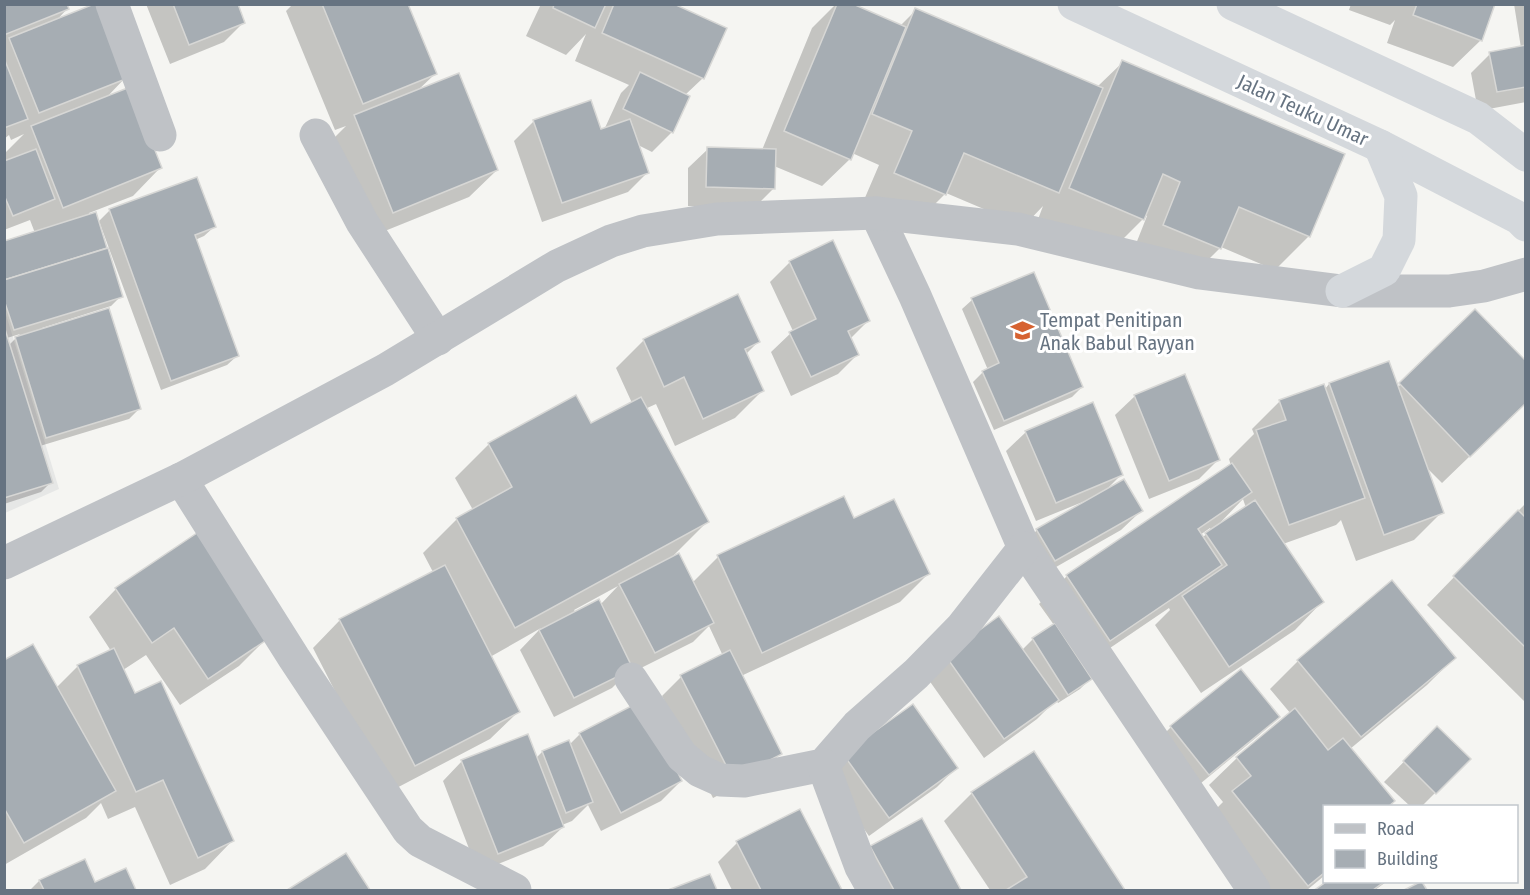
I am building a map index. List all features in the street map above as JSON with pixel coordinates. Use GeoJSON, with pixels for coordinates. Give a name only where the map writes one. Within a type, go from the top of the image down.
{"type":"FeatureCollection","features":[{"type":"Feature","properties":{"kind":"highway","name":"Jalan Teuku Umar"},"geometry":{"type":"LineString","coordinates":[[1074,4],[1380,146],[1519,218],[1526,225]]}},
{"type":"Feature","properties":{"kind":"highway"},"geometry":{"type":"LineString","coordinates":[[1233,4],[1478,118],[1526,155]]}},
{"type":"Feature","properties":{"kind":"highway"},"geometry":{"type":"LineString","coordinates":[[1342,291],[1384,270],[1399,240],[1401,196],[1380,146]]}},
{"type":"Feature","properties":{"kind":"street"},"geometry":{"type":"LineString","coordinates":[[112,4],[160,135]]}},
{"type":"Feature","properties":{"kind":"street"},"geometry":{"type":"LineString","coordinates":[[316,135],[362,222],[438,339]]}},
{"type":"Feature","properties":{"kind":"street"},"geometry":{"type":"LineString","coordinates":[[876,213],[915,296],[1024,548],[1254,891]]}},
{"type":"Feature","properties":{"kind":"street"},"geometry":{"type":"LineString","coordinates":[[4,563],[180,479],[386,370],[557,266],[611,241],[643,231],[717,219],[876,213],[1018,229],[1199,273],[1342,291],[1449,291],[1484,286],[1526,274]]}},
{"type":"Feature","properties":{"kind":"street"},"geometry":{"type":"LineString","coordinates":[[180,479],[294,658],[408,830],[420,841],[515,891]]}},
{"type":"Feature","properties":{"kind":"street"},"geometry":{"type":"LineString","coordinates":[[631,679],[682,756],[700,771],[720,780],[744,781],[823,765],[857,726],[916,674],[962,627],[1024,548]]}},
{"type":"Feature","properties":{"kind":"street"},"geometry":{"type":"LineString","coordinates":[[823,765],[861,867],[874,891]]}},
{"type":"Feature","properties":{"kind":"shaded area"},"geometry":{"type":"Polygon","coordinates":[[[4,308],[59,489],[5,513],[4,513],[4,308]]]}},
{"type":"Feature","properties":{"kind":"building"},"geometry":{"type":"Polygon","coordinates":[[[4,4],[67,4],[69,9],[4,35],[4,4]]]}},
{"type":"Feature","properties":{"kind":"building"},"geometry":{"type":"Polygon","coordinates":[[[99,4],[128,78],[39,113],[9,38],[99,4]]]}},
{"type":"Feature","properties":{"kind":"building"},"geometry":{"type":"Polygon","coordinates":[[[173,4],[238,4],[245,23],[189,45],[173,4]]]}},
{"type":"Feature","properties":{"kind":"building"},"geometry":{"type":"Polygon","coordinates":[[[322,4],[408,4],[437,74],[363,104],[322,4]]]}},
{"type":"Feature","properties":{"kind":"building"},"geometry":{"type":"Polygon","coordinates":[[[554,4],[606,4],[595,28],[553,8],[554,4]]]}},
{"type":"Feature","properties":{"kind":"building"},"geometry":{"type":"Polygon","coordinates":[[[614,4],[674,4],[727,28],[704,79],[602,33],[614,4]]]}},
{"type":"Feature","properties":{"kind":"building"},"geometry":{"type":"Polygon","coordinates":[[[837,4],[853,4],[906,27],[851,160],[784,131],[837,4]]]}},
{"type":"Feature","properties":{"kind":"building"},"geometry":{"type":"Polygon","coordinates":[[[1417,4],[1495,4],[1482,41],[1413,15],[1417,4]]]}},
{"type":"Feature","properties":{"kind":"building"},"geometry":{"type":"Polygon","coordinates":[[[915,8],[1103,88],[1059,193],[964,153],[946,195],[894,173],[912,131],[872,114],[915,8]]]}},
{"type":"Feature","properties":{"kind":"building"},"geometry":{"type":"Polygon","coordinates":[[[1526,45],[1526,87],[1497,92],[1489,52],[1526,45]]]}},
{"type":"Feature","properties":{"kind":"building"},"geometry":{"type":"Polygon","coordinates":[[[4,58],[28,119],[4,128],[4,58]]]}},
{"type":"Feature","properties":{"kind":"building"},"geometry":{"type":"Polygon","coordinates":[[[1122,60],[1345,154],[1310,237],[1239,207],[1221,249],[1163,225],[1180,182],[1163,174],[1144,220],[1069,188],[1122,60]]]}},
{"type":"Feature","properties":{"kind":"building"},"geometry":{"type":"Polygon","coordinates":[[[640,72],[690,96],[673,133],[623,109],[640,72]]]}},
{"type":"Feature","properties":{"kind":"building"},"geometry":{"type":"Polygon","coordinates":[[[459,73],[498,170],[393,213],[354,115],[459,73]]]}},
{"type":"Feature","properties":{"kind":"building"},"geometry":{"type":"Polygon","coordinates":[[[130,87],[162,168],[63,208],[31,126],[130,87]]]}},
{"type":"Feature","properties":{"kind":"building"},"geometry":{"type":"Polygon","coordinates":[[[591,100],[601,129],[630,119],[649,173],[562,203],[533,120],[591,100]]]}},
{"type":"Feature","properties":{"kind":"building"},"geometry":{"type":"Polygon","coordinates":[[[707,147],[776,149],[775,189],[706,187],[707,147]]]}},
{"type":"Feature","properties":{"kind":"building"},"geometry":{"type":"Polygon","coordinates":[[[36,149],[55,199],[13,216],[4,195],[4,161],[36,149]]]}},
{"type":"Feature","properties":{"kind":"building"},"geometry":{"type":"Polygon","coordinates":[[[197,177],[216,227],[195,235],[239,356],[171,381],[109,209],[197,177]]]}},
{"type":"Feature","properties":{"kind":"building"},"geometry":{"type":"Polygon","coordinates":[[[96,212],[107,248],[4,280],[4,241],[96,212]]]}},
{"type":"Feature","properties":{"kind":"building"},"geometry":{"type":"Polygon","coordinates":[[[833,240],[870,321],[848,331],[859,355],[811,377],[789,332],[816,319],[789,261],[833,240]]]}},
{"type":"Feature","properties":{"kind":"building"},"geometry":{"type":"Polygon","coordinates":[[[108,248],[123,297],[14,330],[4,300],[4,280],[108,248]]]}},
{"type":"Feature","properties":{"kind":"building","name":"Tempat Penitipan Anak Babul Rayyan"},"geometry":{"type":"Polygon","coordinates":[[[1034,272],[1083,387],[1004,421],[982,371],[999,363],[971,298],[1034,272]]]}},
{"type":"Feature","properties":{"kind":"building"},"geometry":{"type":"Polygon","coordinates":[[[738,294],[760,342],[745,349],[764,391],[703,419],[684,377],[664,387],[643,339],[738,294]]]}},
{"type":"Feature","properties":{"kind":"building"},"geometry":{"type":"Polygon","coordinates":[[[109,308],[141,409],[46,438],[15,337],[109,308]]]}},
{"type":"Feature","properties":{"kind":"building"},"geometry":{"type":"Polygon","coordinates":[[[1475,309],[1526,361],[1526,403],[1470,457],[1399,383],[1475,309]]]}},
{"type":"Feature","properties":{"kind":"building"},"geometry":{"type":"Polygon","coordinates":[[[4,326],[53,483],[4,498],[4,326]]]}},
{"type":"Feature","properties":{"kind":"building"},"geometry":{"type":"Polygon","coordinates":[[[1389,361],[1444,513],[1384,535],[1329,383],[1389,361]]]}},
{"type":"Feature","properties":{"kind":"building"},"geometry":{"type":"Polygon","coordinates":[[[1185,374],[1220,460],[1169,481],[1134,395],[1185,374]]]}},
{"type":"Feature","properties":{"kind":"building"},"geometry":{"type":"Polygon","coordinates":[[[1324,384],[1365,498],[1289,525],[1256,430],[1286,420],[1279,400],[1324,384]]]}},
{"type":"Feature","properties":{"kind":"building"},"geometry":{"type":"Polygon","coordinates":[[[576,395],[591,423],[641,397],[709,522],[515,628],[456,518],[512,487],[488,443],[576,395]]]}},
{"type":"Feature","properties":{"kind":"building"},"geometry":{"type":"Polygon","coordinates":[[[1093,402],[1123,475],[1056,503],[1025,431],[1093,402]]]}},
{"type":"Feature","properties":{"kind":"building"},"geometry":{"type":"Polygon","coordinates":[[[1232,463],[1252,492],[1198,529],[1222,565],[1110,641],[1066,575],[1232,463]]]}},
{"type":"Feature","properties":{"kind":"building"},"geometry":{"type":"Polygon","coordinates":[[[1124,479],[1143,511],[1055,561],[1036,529],[1124,479]]]}},
{"type":"Feature","properties":{"kind":"building"},"geometry":{"type":"Polygon","coordinates":[[[844,496],[854,518],[894,499],[930,574],[762,653],[717,555],[844,496]]]}},
{"type":"Feature","properties":{"kind":"building"},"geometry":{"type":"Polygon","coordinates":[[[1255,500],[1324,602],[1229,667],[1182,596],[1227,565],[1205,533],[1255,500]]]}},
{"type":"Feature","properties":{"kind":"building"},"geometry":{"type":"Polygon","coordinates":[[[1518,510],[1526,518],[1526,648],[1453,576],[1518,510]]]}},
{"type":"Feature","properties":{"kind":"building"},"geometry":{"type":"Polygon","coordinates":[[[197,533],[268,639],[208,679],[174,628],[152,643],[115,588],[197,533]]]}},
{"type":"Feature","properties":{"kind":"building"},"geometry":{"type":"Polygon","coordinates":[[[679,553],[714,623],[655,653],[619,584],[679,553]]]}},
{"type":"Feature","properties":{"kind":"building"},"geometry":{"type":"Polygon","coordinates":[[[445,565],[520,712],[415,766],[339,619],[445,565]]]}},
{"type":"Feature","properties":{"kind":"building"},"geometry":{"type":"Polygon","coordinates":[[[1392,580],[1456,658],[1361,737],[1297,660],[1392,580]]]}},
{"type":"Feature","properties":{"kind":"building"},"geometry":{"type":"Polygon","coordinates":[[[599,599],[633,669],[574,698],[539,630],[599,599]]]}},
{"type":"Feature","properties":{"kind":"building"},"geometry":{"type":"Polygon","coordinates":[[[999,616],[1059,700],[1004,739],[945,655],[999,616]]]}},
{"type":"Feature","properties":{"kind":"building"},"geometry":{"type":"Polygon","coordinates":[[[1055,623],[1092,679],[1068,695],[1032,638],[1055,623]]]}},
{"type":"Feature","properties":{"kind":"building"},"geometry":{"type":"Polygon","coordinates":[[[33,644],[116,791],[24,843],[4,808],[4,660],[33,644]]]}},
{"type":"Feature","properties":{"kind":"building"},"geometry":{"type":"Polygon","coordinates":[[[114,648],[135,693],[161,681],[234,841],[198,858],[163,780],[136,792],[77,665],[114,648]]]}},
{"type":"Feature","properties":{"kind":"building"},"geometry":{"type":"Polygon","coordinates":[[[730,650],[782,754],[733,779],[680,675],[730,650]]]}},
{"type":"Feature","properties":{"kind":"building"},"geometry":{"type":"Polygon","coordinates":[[[1241,669],[1280,717],[1209,775],[1170,726],[1241,669]]]}},
{"type":"Feature","properties":{"kind":"building"},"geometry":{"type":"Polygon","coordinates":[[[641,701],[682,781],[621,813],[579,733],[641,701]]]}},
{"type":"Feature","properties":{"kind":"building"},"geometry":{"type":"Polygon","coordinates":[[[913,704],[958,768],[889,818],[843,754],[913,704]]]}},
{"type":"Feature","properties":{"kind":"building"},"geometry":{"type":"Polygon","coordinates":[[[1295,708],[1328,750],[1343,738],[1395,801],[1390,805],[1323,805],[1323,874],[1308,886],[1232,791],[1251,776],[1236,757],[1295,708]]]}},
{"type":"Feature","properties":{"kind":"building"},"geometry":{"type":"Polygon","coordinates":[[[1437,726],[1471,759],[1436,794],[1403,761],[1437,726]]]}},
{"type":"Feature","properties":{"kind":"building"},"geometry":{"type":"Polygon","coordinates":[[[528,734],[564,827],[498,854],[461,760],[528,734]]]}},
{"type":"Feature","properties":{"kind":"building"},"geometry":{"type":"Polygon","coordinates":[[[569,740],[593,802],[566,813],[542,751],[569,740]]]}},
{"type":"Feature","properties":{"kind":"building"},"geometry":{"type":"Polygon","coordinates":[[[1034,751],[1125,890],[1006,890],[1027,877],[971,792],[1034,751]]]}},
{"type":"Feature","properties":{"kind":"building"},"geometry":{"type":"Polygon","coordinates":[[[800,809],[842,890],[761,890],[736,841],[800,809]]]}},
{"type":"Feature","properties":{"kind":"building"},"geometry":{"type":"Polygon","coordinates":[[[922,818],[961,890],[894,890],[870,846],[922,818]]]}},
{"type":"Feature","properties":{"kind":"building"},"geometry":{"type":"Polygon","coordinates":[[[346,853],[370,890],[287,890],[346,853]]]}},
{"type":"Feature","properties":{"kind":"building"},"geometry":{"type":"Polygon","coordinates":[[[85,859],[95,882],[126,868],[136,890],[44,890],[39,880],[85,859]]]}},
{"type":"Feature","properties":{"kind":"building"},"geometry":{"type":"Polygon","coordinates":[[[710,874],[717,890],[668,890],[710,874]]]}},
{"type":"Feature","properties":{"kind":"building"},"geometry":{"type":"Polygon","coordinates":[[[1325,883],[1383,883],[1373,890],[1316,889],[1325,883]]]}},
{"type":"Feature","properties":{"kind":"building"},"geometry":{"type":"Polygon","coordinates":[[[1423,883],[1427,890],[1404,890],[1423,883]]]}},
{"type":"Feature","properties":{"kind":"place","name":"Tempat Penitipan Anak Babul Rayyan"},"geometry":{"type":"Point","coordinates":[1022,331]}}]}
